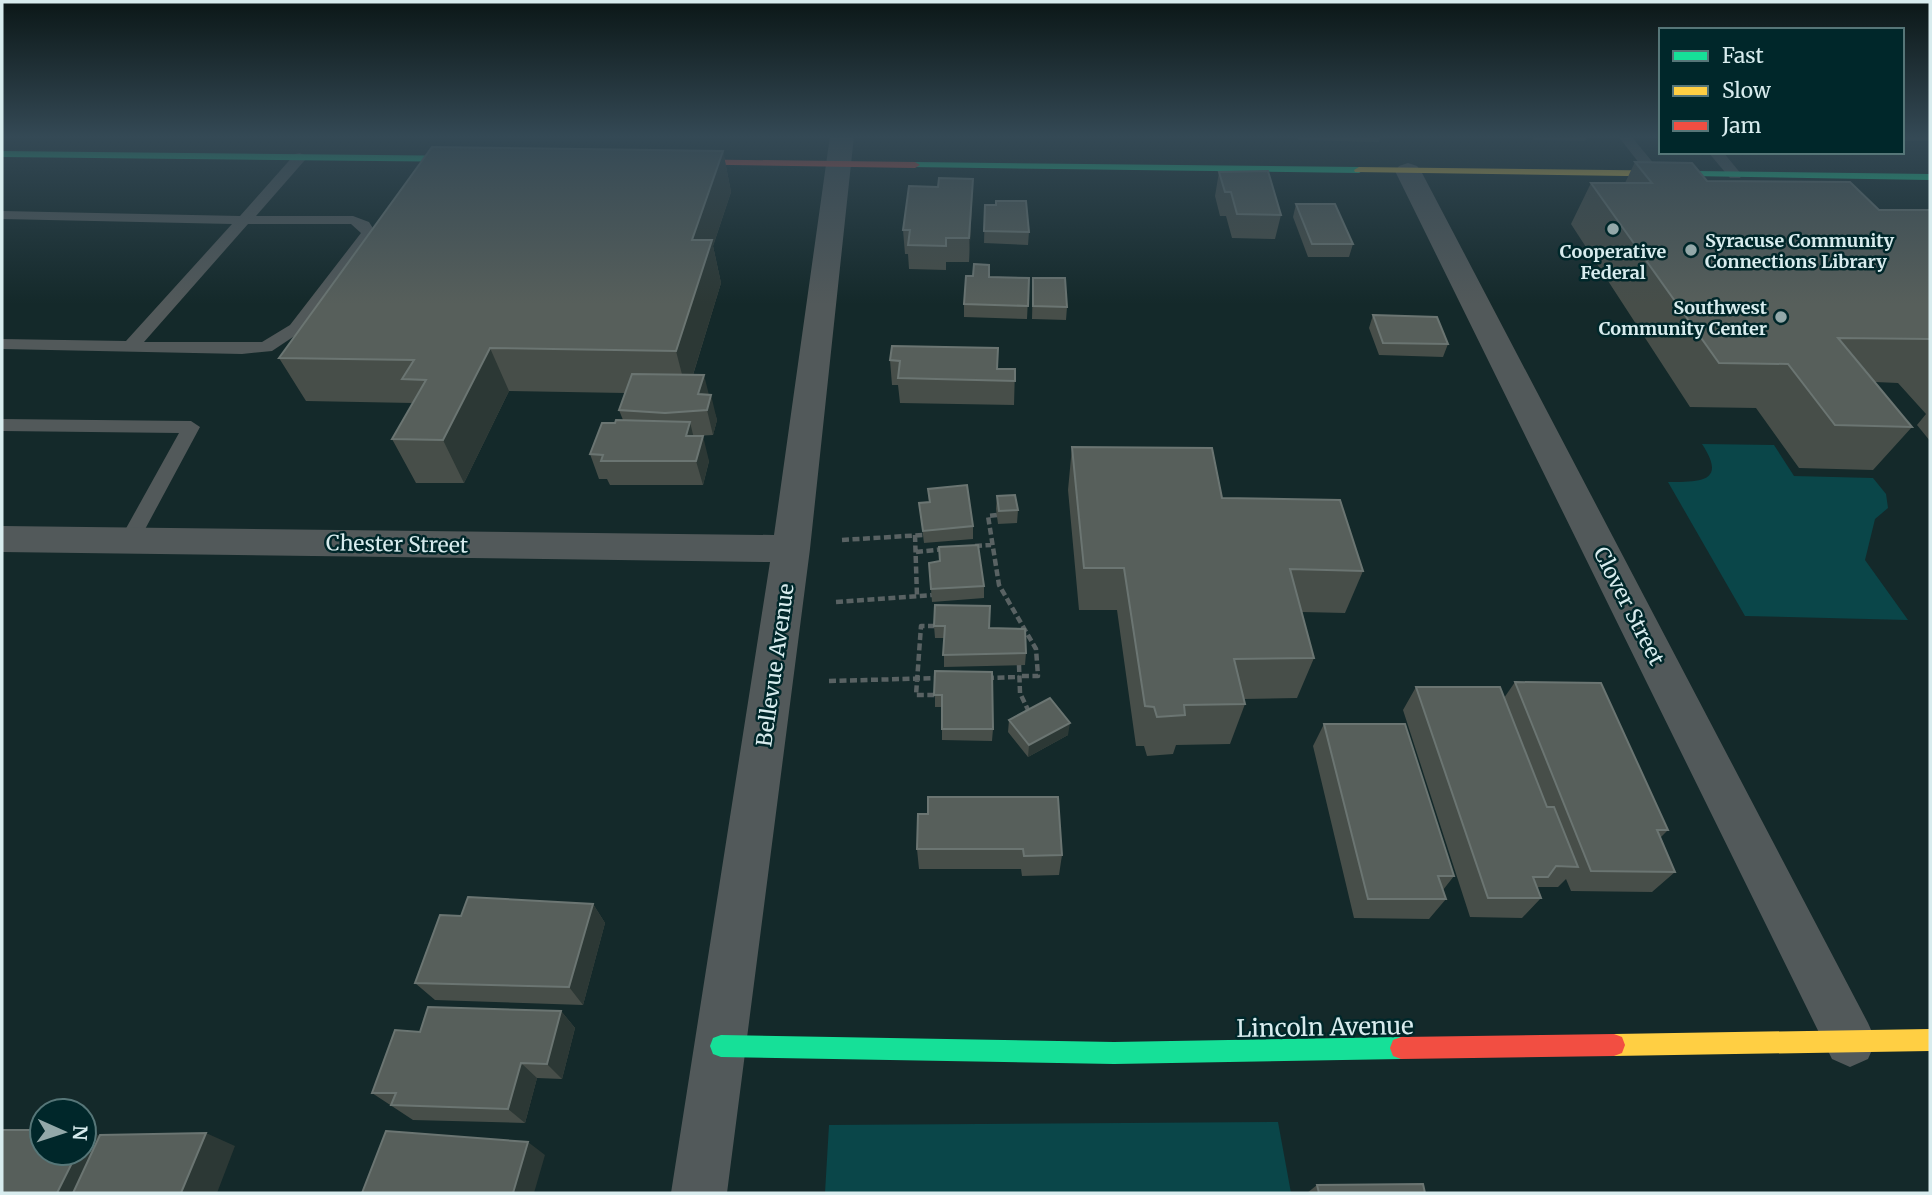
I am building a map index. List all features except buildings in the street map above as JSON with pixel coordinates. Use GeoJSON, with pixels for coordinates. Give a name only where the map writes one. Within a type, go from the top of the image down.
{"type":"FeatureCollection","features":[{"type":"Feature","properties":{"kind":"main road","name":"Lincoln Avenue"},"geometry":{"type":"LineString","coordinates":[[721,1046],[1114,1053],[1930,1041]]}},
{"type":"Feature","properties":{"kind":"street","name":"Bellevue Avenue"},"geometry":{"type":"LineString","coordinates":[[699,1193],[791,550],[835,192]]}},
{"type":"Feature","properties":{"kind":"street","name":"Clover Street"},"geometry":{"type":"LineString","coordinates":[[1419,192],[1850,1041]]}},
{"type":"Feature","properties":{"kind":"street","name":"Chester Street"},"geometry":{"type":"LineString","coordinates":[[2,539],[791,550]]}},
{"type":"Feature","properties":{"kind":"lane"},"geometry":{"type":"LineString","coordinates":[[131,346],[269,192]]}},
{"type":"Feature","properties":{"kind":"lane"},"geometry":{"type":"LineString","coordinates":[[2,215],[353,220],[364,225],[369,233],[296,328],[266,347],[2,344]]}},
{"type":"Feature","properties":{"kind":"lane"},"geometry":{"type":"LineString","coordinates":[[2,425],[191,427],[129,541]]}},
{"type":"Feature","properties":{"kind":"path"},"geometry":{"type":"LineString","coordinates":[[981,678],[1038,676],[1036,649],[1006,601],[991,545],[988,516],[997,515]]}},
{"type":"Feature","properties":{"kind":"path"},"geometry":{"type":"LineString","coordinates":[[915,535],[917,596]]}},
{"type":"Feature","properties":{"kind":"path"},"geometry":{"type":"LineString","coordinates":[[842,540],[923,535]]}},
{"type":"Feature","properties":{"kind":"path"},"geometry":{"type":"LineString","coordinates":[[966,547],[991,545]]}},
{"type":"Feature","properties":{"kind":"path"},"geometry":{"type":"LineString","coordinates":[[916,552],[953,548]]}},
{"type":"Feature","properties":{"kind":"path"},"geometry":{"type":"LineString","coordinates":[[836,602],[932,595]]}},
{"type":"Feature","properties":{"kind":"path"},"geometry":{"type":"LineString","coordinates":[[935,626],[921,625],[916,695],[936,695]]}},
{"type":"Feature","properties":{"kind":"path"},"geometry":{"type":"LineString","coordinates":[[1018,665],[1023,703],[1033,718]]}},
{"type":"Feature","properties":{"kind":"path"},"geometry":{"type":"LineString","coordinates":[[829,681],[943,678]]}},
{"type":"Feature","properties":{"kind":"shaded area"},"geometry":{"type":"Polygon","coordinates":[[[1702,444],[1774,445],[1794,476],[1873,478],[1886,494],[1888,508],[1875,519],[1865,560],[1908,620],[1745,616],[1668,482],[1700,480],[1711,473],[1712,466],[1702,444]]]}},
{"type":"Feature","properties":{"kind":"shaded area"},"geometry":{"type":"Polygon","coordinates":[[[1278,1122],[1291,1193],[825,1193],[829,1125],[1278,1122]]]}},
{"type":"Feature","properties":{"kind":"traffic: fast"},"geometry":{"type":"LineString","coordinates":[[721,1046],[1114,1053],[1401,1048]]}},
{"type":"Feature","properties":{"kind":"traffic: slow"},"geometry":{"type":"LineString","coordinates":[[1614,1045],[1930,1040]]}},
{"type":"Feature","properties":{"kind":"traffic: jam"},"geometry":{"type":"LineString","coordinates":[[1401,1048],[1614,1045]]}},
{"type":"Feature","properties":{"kind":"place","name":"Cooperative Federal"},"geometry":{"type":"Point","coordinates":[1613,229]}},
{"type":"Feature","properties":{"kind":"place","name":"Syracuse Community Connections Library"},"geometry":{"type":"Point","coordinates":[1691,250]}},
{"type":"Feature","properties":{"kind":"place","name":"Southwest Community Center"},"geometry":{"type":"Point","coordinates":[1781,317]}}]}
